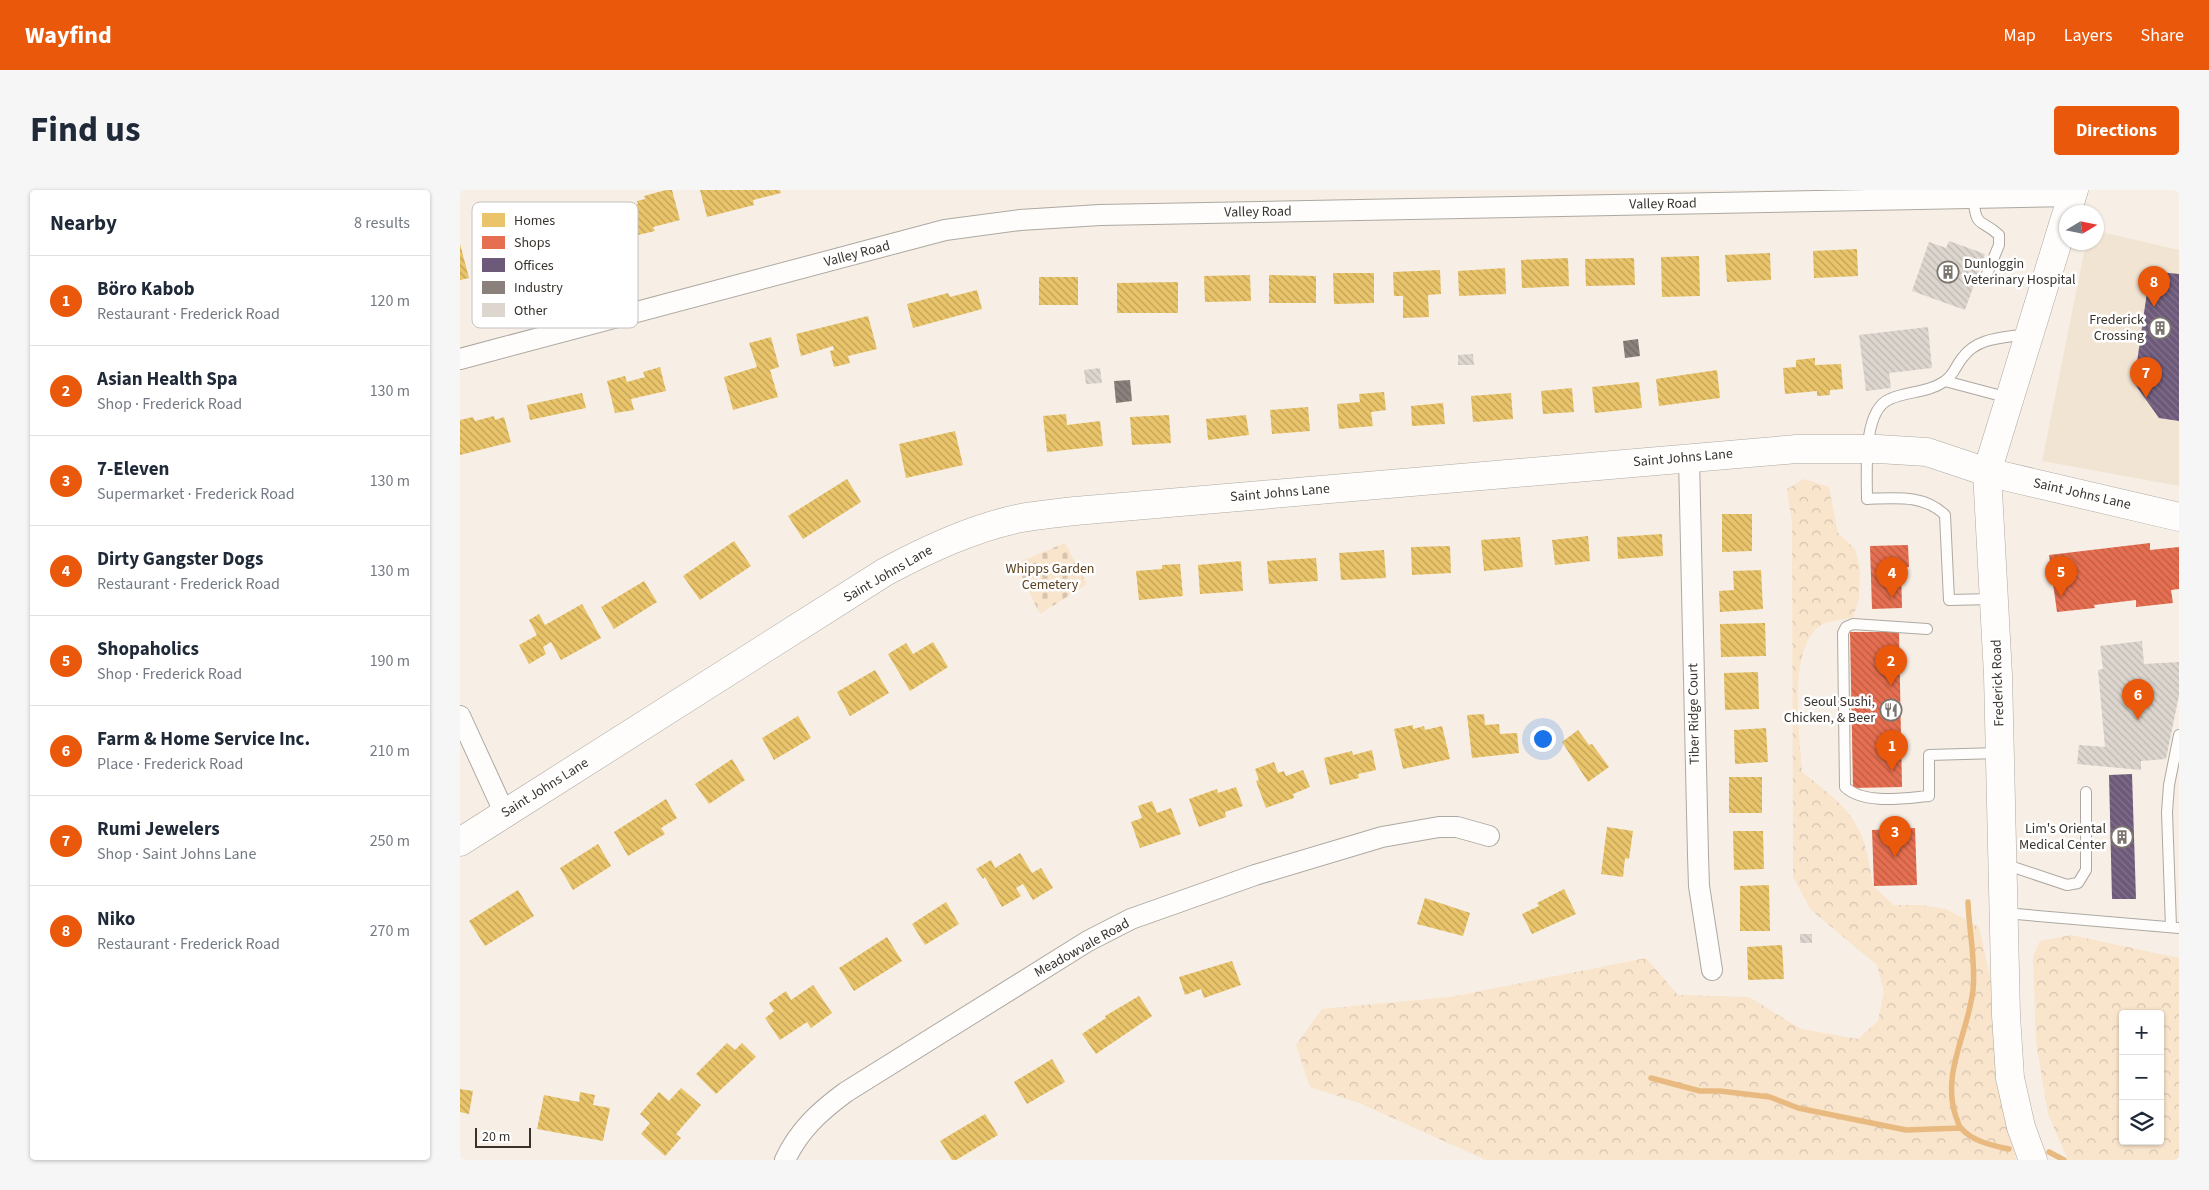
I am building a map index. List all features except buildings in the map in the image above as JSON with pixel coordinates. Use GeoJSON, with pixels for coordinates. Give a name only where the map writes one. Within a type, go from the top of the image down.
{"type":"FeatureCollection","features":[{"type":"Feature","properties":{"kind":"street","name":"Valley Road"},"geometry":{"type":"LineString","coordinates":[[638,312],[945,230],[1020,220],[1100,214],[1973,198],[2070,203]]}},
{"type":"Feature","properties":{"kind":"street","name":"Frederick Road"},"geometry":{"type":"LineString","coordinates":[[2034,1160],[2021,1127],[2010,1078],[1995,599],[1987,472],[2070,203]]}},
{"type":"Feature","properties":{"kind":"street","name":"Valley Road"},"geometry":{"type":"LineString","coordinates":[[460,359],[577,328]]}},
{"type":"Feature","properties":{"kind":"street","name":"Saint Johns Lane"},"geometry":{"type":"LineString","coordinates":[[460,842],[885,572],[927,550],[974,531],[1020,518],[1075,510],[1797,449],[1866,449],[1927,452],[1987,472],[2179,517]]}},
{"type":"Feature","properties":{"kind":"street","name":"Tiber Ridge Court"},"geometry":{"type":"LineString","coordinates":[[1689,458],[1699,886],[1712,970]]}},
{"type":"Feature","properties":{"kind":"street"},"geometry":{"type":"LineString","coordinates":[[460,716],[505,814]]}},
{"type":"Feature","properties":{"kind":"street","name":"Meadowvale Road"},"geometry":{"type":"LineString","coordinates":[[785,1160],[798,1136],[813,1117],[846,1092],[1082,945],[1131,920],[1255,874],[1382,837],[1439,827],[1457,827],[1489,836]]}},
{"type":"Feature","properties":{"kind":"lane"},"geometry":{"type":"LineString","coordinates":[[1973,198],[1975,216],[1980,224],[1992,228],[1999,234],[1999,245],[1988,274]]}},
{"type":"Feature","properties":{"kind":"lane"},"geometry":{"type":"LineString","coordinates":[[1995,599],[1949,600],[1946,516],[1937,507],[1921,500],[1901,498],[1868,499],[1866,449],[1876,412],[1888,399],[1928,390],[1945,382],[1955,372],[1963,356],[1984,341],[2029,334]]}},
{"type":"Feature","properties":{"kind":"lane"},"geometry":{"type":"LineString","coordinates":[[1945,382],[2009,398]]}},
{"type":"Feature","properties":{"kind":"lane"},"geometry":{"type":"LineString","coordinates":[[1927,629],[1853,624],[1846,627],[1843,633],[1845,787],[1852,793],[1869,797],[1929,796],[1929,755],[2000,752]]}},
{"type":"Feature","properties":{"kind":"lane"},"geometry":{"type":"LineString","coordinates":[[2004,913],[2175,928],[2167,812],[2169,785],[2179,735]]}},
{"type":"Feature","properties":{"kind":"lane"},"geometry":{"type":"LineString","coordinates":[[2002,864],[2067,885],[2078,883],[2086,870],[2086,792]]}},
{"type":"Feature","properties":{"kind":"shaded area"},"geometry":{"type":"Polygon","coordinates":[[[2104,233],[2179,250],[2179,486],[2042,461],[2085,250],[2104,250],[2104,233]]]}},
{"type":"Feature","properties":{"kind":"green space"},"geometry":{"type":"Polygon","coordinates":[[[1804,479],[1829,487],[1838,533],[1855,549],[1860,568],[1859,599],[1853,617],[1823,624],[1811,635],[1804,651],[1798,692],[1802,772],[1833,797],[1853,819],[1865,847],[1873,886],[1894,905],[1920,905],[1946,909],[1979,927],[1994,995],[2016,1160],[1486,1160],[1359,1103],[1310,1087],[1296,1045],[1322,1009],[1450,997],[1646,958],[1678,995],[1749,997],[1801,1029],[1858,1039],[1878,1021],[1884,992],[1877,965],[1811,910],[1793,877],[1792,522],[1787,489],[1804,479]]]}},
{"type":"Feature","properties":{"kind":"green space","name":"Whipps Garden Cemetery"},"geometry":{"type":"Polygon","coordinates":[[[1065,543],[1087,584],[1040,614],[1015,564],[1065,543]]]}},
{"type":"Feature","properties":{"kind":"green space"},"geometry":{"type":"Polygon","coordinates":[[[2071,935],[2179,958],[2179,1160],[2068,1160],[2048,1114],[2036,1042],[2033,957],[2040,941],[2071,935]]]}},
{"type":"Feature","properties":{"kind":"waterway"},"geometry":{"type":"LineString","coordinates":[[1968,902],[1974,979],[1970,1006],[1953,1069],[1952,1101],[1960,1127],[1965,1133],[1983,1142],[2009,1149]]}},
{"type":"Feature","properties":{"kind":"waterway"},"geometry":{"type":"LineString","coordinates":[[1651,1078],[1700,1091],[1720,1091],[1770,1097],[1798,1108],[1906,1130],[1960,1128]]}},
{"type":"Feature","properties":{"kind":"waterway"},"geometry":{"type":"LineString","coordinates":[[2049,1152],[2064,1160]]}},
{"type":"Feature","properties":{"kind":"place","name":"Dunloggin Veterinary Hospital"},"geometry":{"type":"Point","coordinates":[1948,272]}},
{"type":"Feature","properties":{"kind":"place","name":"Niko"},"geometry":{"type":"Point","coordinates":[2154,307]}},
{"type":"Feature","properties":{"kind":"place","name":"Frederick Crossing"},"geometry":{"type":"Point","coordinates":[2160,328]}},
{"type":"Feature","properties":{"kind":"place","name":"Rumi Jewelers"},"geometry":{"type":"Point","coordinates":[2146,398]}},
{"type":"Feature","properties":{"kind":"place","name":"Shopaholics"},"geometry":{"type":"Point","coordinates":[2061,597]}},
{"type":"Feature","properties":{"kind":"place","name":"Dirty Gangster Dogs"},"geometry":{"type":"Point","coordinates":[1892,598]}},
{"type":"Feature","properties":{"kind":"place","name":"Asian Health Spa"},"geometry":{"type":"Point","coordinates":[1891,686]}},
{"type":"Feature","properties":{"kind":"place","name":"Seoul Sushi, Chicken, & Beer"},"geometry":{"type":"Point","coordinates":[1891,710]}},
{"type":"Feature","properties":{"kind":"place","name":"Farm & Home Service Inc."},"geometry":{"type":"Point","coordinates":[2138,720]}},
{"type":"Feature","properties":{"kind":"place","name":"Böro Kabob"},"geometry":{"type":"Point","coordinates":[1892,771]}},
{"type":"Feature","properties":{"kind":"place","name":"Lim's Oriental Medical Center"},"geometry":{"type":"Point","coordinates":[2122,837]}},
{"type":"Feature","properties":{"kind":"place","name":"7-Eleven"},"geometry":{"type":"Point","coordinates":[1895,857]}}]}
